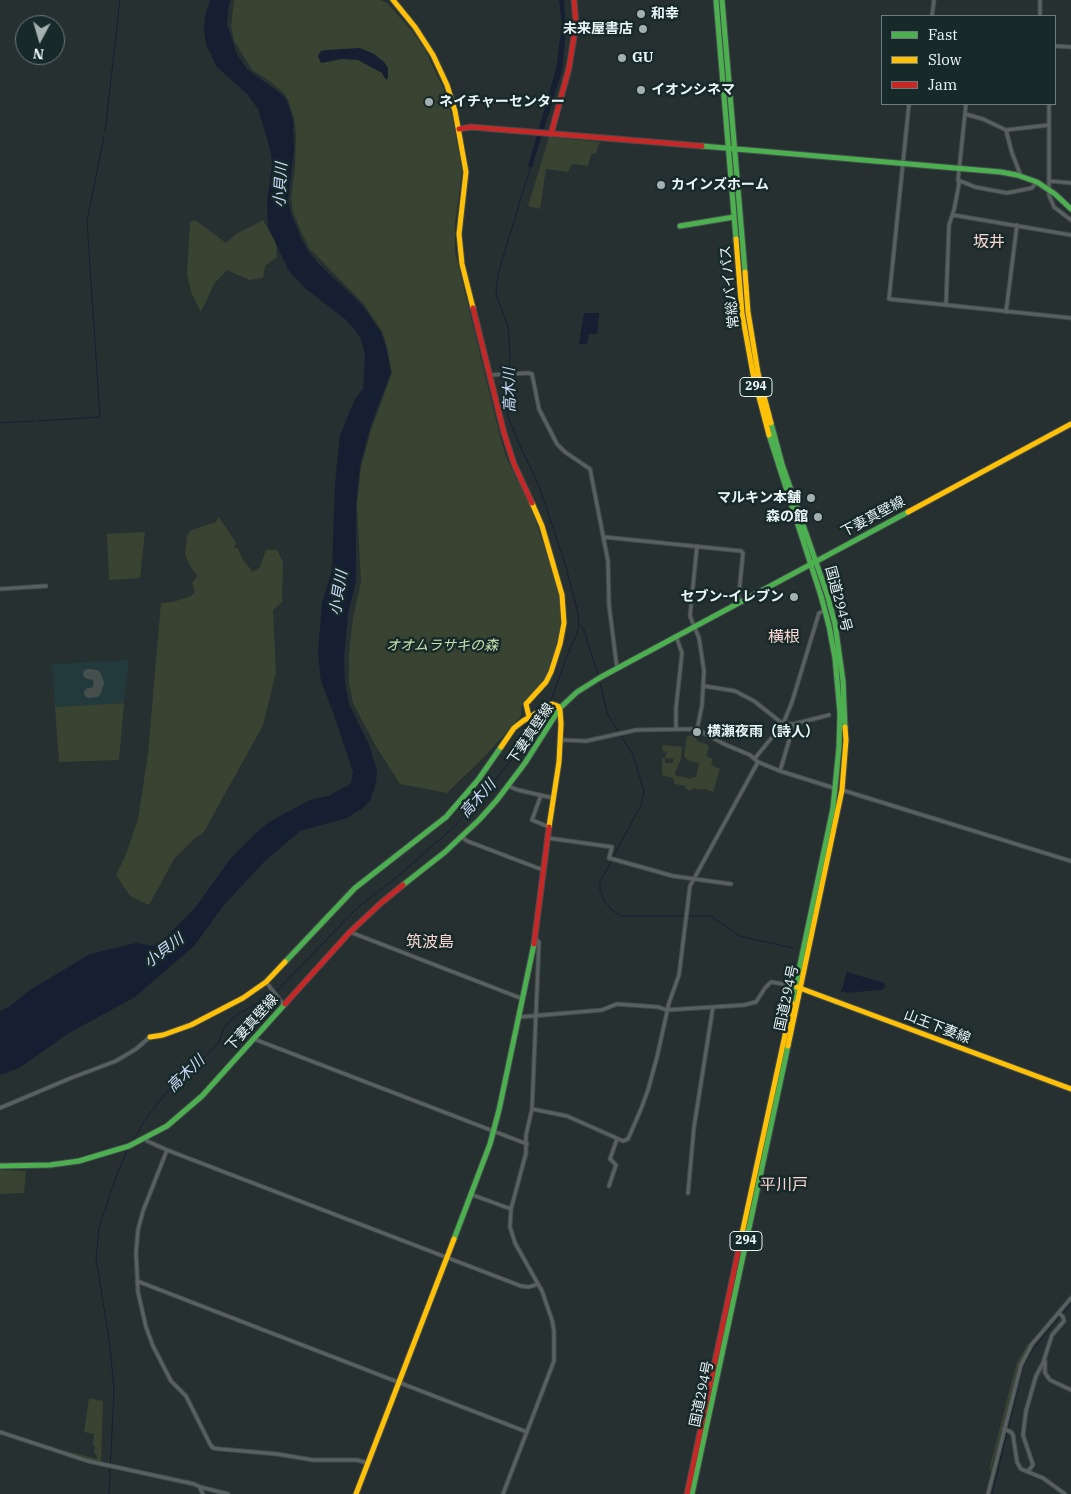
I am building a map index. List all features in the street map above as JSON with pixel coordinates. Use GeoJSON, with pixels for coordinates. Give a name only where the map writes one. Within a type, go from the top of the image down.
{"type":"FeatureCollection","features":[{"type":"Feature","properties":{"kind":"main road"},"geometry":{"type":"LineString","coordinates":[[393,0],[420,34],[433,55],[452,99],[459,128],[466,180],[459,224],[459,250],[504,433],[514,464],[542,526],[558,578],[564,606],[558,650],[546,682],[526,704],[529,717]]}},
{"type":"Feature","properties":{"kind":"main road"},"geometry":{"type":"LineString","coordinates":[[549,134],[569,68],[576,24],[574,0]]}},
{"type":"Feature","properties":{"kind":"main road","name":"常総バイパス"},"geometry":{"type":"LineString","coordinates":[[716,0],[742,312],[753,374],[764,420],[810,564]]}},
{"type":"Feature","properties":{"kind":"main road","name":"常総バイパス"},"geometry":{"type":"LineString","coordinates":[[722,0],[744,283],[757,364],[770,421],[782,464],[798,507]]}},
{"type":"Feature","properties":{"kind":"main road"},"geometry":{"type":"LineString","coordinates":[[459,128],[471,127],[1002,172],[1037,182],[1071,209]]}},
{"type":"Feature","properties":{"kind":"main road"},"geometry":{"type":"LineString","coordinates":[[680,226],[734,217]]}},
{"type":"Feature","properties":{"kind":"main road","name":"下妻真壁線"},"geometry":{"type":"LineString","coordinates":[[0,1166],[50,1165],[79,1161],[117,1150],[144,1139],[167,1126],[188,1110],[254,1039],[283,1003],[350,932],[381,903],[462,837],[491,807],[525,763],[560,708],[577,692],[598,678],[1071,424]]}},
{"type":"Feature","properties":{"kind":"main road","name":"国道294号"},"geometry":{"type":"LineString","coordinates":[[687,1494],[842,790],[846,740],[843,681],[834,624],[816,560],[798,507]]}},
{"type":"Feature","properties":{"kind":"main road","name":"国道294号"},"geometry":{"type":"LineString","coordinates":[[692,1494],[798,987],[835,788],[840,713],[835,658],[825,610],[810,564]]}},
{"type":"Feature","properties":{"kind":"main road"},"geometry":{"type":"LineString","coordinates":[[150,1037],[163,1035],[191,1025],[243,998],[266,982],[355,888],[446,817],[478,780],[510,732],[529,717],[549,706],[556,704],[560,708],[561,740],[535,939],[520,1017],[494,1130],[356,1494]]}},
{"type":"Feature","properties":{"kind":"main road","name":"山王下妻線"},"geometry":{"type":"LineString","coordinates":[[798,987],[1071,1089]]}},
{"type":"Feature","properties":{"kind":"street"},"geometry":{"type":"LineString","coordinates":[[932,15],[934,0]]}},
{"type":"Feature","properties":{"kind":"street"},"geometry":{"type":"LineString","coordinates":[[1040,0],[1040,15]]}},
{"type":"Feature","properties":{"kind":"street"},"geometry":{"type":"LineString","coordinates":[[1056,46],[1071,47]]}},
{"type":"Feature","properties":{"kind":"street"},"geometry":{"type":"LineString","coordinates":[[909,105],[889,299],[1071,318]]}},
{"type":"Feature","properties":{"kind":"street"},"geometry":{"type":"LineString","coordinates":[[946,305],[949,225],[959,184],[958,168],[966,105]]}},
{"type":"Feature","properties":{"kind":"street"},"geometry":{"type":"LineString","coordinates":[[1049,105],[1049,195],[1054,207],[1071,220]]}},
{"type":"Feature","properties":{"kind":"street"},"geometry":{"type":"LineString","coordinates":[[965,114],[983,119],[1006,130],[1048,125]]}},
{"type":"Feature","properties":{"kind":"street"},"geometry":{"type":"LineString","coordinates":[[1006,130],[1021,176]]}},
{"type":"Feature","properties":{"kind":"street"},"geometry":{"type":"LineString","coordinates":[[958,180],[1007,193],[1032,188],[1037,182]]}},
{"type":"Feature","properties":{"kind":"street"},"geometry":{"type":"LineString","coordinates":[[1049,181],[1071,182]]}},
{"type":"Feature","properties":{"kind":"street"},"geometry":{"type":"LineString","coordinates":[[953,214],[1071,235]]}},
{"type":"Feature","properties":{"kind":"street"},"geometry":{"type":"LineString","coordinates":[[1006,312],[1017,225]]}},
{"type":"Feature","properties":{"kind":"street"},"geometry":{"type":"LineString","coordinates":[[490,375],[532,374],[539,409],[557,444],[565,452],[590,469],[604,537],[609,576],[609,605],[617,668]]}},
{"type":"Feature","properties":{"kind":"street"},"geometry":{"type":"LineString","coordinates":[[604,537],[742,552],[738,603]]}},
{"type":"Feature","properties":{"kind":"street"},"geometry":{"type":"LineString","coordinates":[[697,546],[690,616],[699,638],[702,653],[704,686],[697,730]]}},
{"type":"Feature","properties":{"kind":"street"},"geometry":{"type":"LineString","coordinates":[[0,589],[46,586]]}},
{"type":"Feature","properties":{"kind":"street"},"geometry":{"type":"LineString","coordinates":[[755,758],[783,724],[792,702],[819,613],[825,610]]}},
{"type":"Feature","properties":{"kind":"street"},"geometry":{"type":"LineString","coordinates":[[676,636],[682,653],[676,708],[676,728]]}},
{"type":"Feature","properties":{"kind":"street"},"geometry":{"type":"LineString","coordinates":[[704,686],[736,691],[754,701],[783,724],[794,724],[829,715]]}},
{"type":"Feature","properties":{"kind":"street"},"geometry":{"type":"LineString","coordinates":[[780,771],[794,724]]}},
{"type":"Feature","properties":{"kind":"street"},"geometry":{"type":"LineString","coordinates":[[561,740],[586,741],[626,732],[676,728],[697,730],[755,758],[758,762],[780,771],[1071,861]]}},
{"type":"Feature","properties":{"kind":"street"},"geometry":{"type":"LineString","coordinates":[[532,1109],[567,1116],[623,1141],[628,1138],[641,1109],[657,1057],[667,1010],[679,975],[690,886],[758,762]]}},
{"type":"Feature","properties":{"kind":"street"},"geometry":{"type":"LineString","coordinates":[[508,786],[553,798]]}},
{"type":"Feature","properties":{"kind":"street"},"geometry":{"type":"LineString","coordinates":[[540,795],[532,820],[549,827]]}},
{"type":"Feature","properties":{"kind":"street"},"geometry":{"type":"LineString","coordinates":[[462,837],[467,841],[544,870]]}},
{"type":"Feature","properties":{"kind":"street"},"geometry":{"type":"LineString","coordinates":[[547,838],[612,847],[609,858],[614,860],[693,880],[731,884]]}},
{"type":"Feature","properties":{"kind":"street"},"geometry":{"type":"LineString","coordinates":[[350,932],[523,999]]}},
{"type":"Feature","properties":{"kind":"street"},"geometry":{"type":"LineString","coordinates":[[503,1494],[554,1361],[552,1320],[538,1284],[524,1263],[510,1228],[511,1209],[527,1144],[526,1135],[532,1109],[539,942],[535,939]]}},
{"type":"Feature","properties":{"kind":"street"},"geometry":{"type":"LineString","coordinates":[[266,982],[283,1003]]}},
{"type":"Feature","properties":{"kind":"street"},"geometry":{"type":"LineString","coordinates":[[520,1017],[602,1010],[617,1004],[658,1007],[667,1010],[753,1004],[770,982],[798,987]]}},
{"type":"Feature","properties":{"kind":"street"},"geometry":{"type":"LineString","coordinates":[[688,1192],[695,1119],[713,1007]]}},
{"type":"Feature","properties":{"kind":"street"},"geometry":{"type":"LineString","coordinates":[[0,1108],[116,1061],[136,1050],[150,1037]]}},
{"type":"Feature","properties":{"kind":"street"},"geometry":{"type":"LineString","coordinates":[[254,1039],[527,1144]]}},
{"type":"Feature","properties":{"kind":"street"},"geometry":{"type":"LineString","coordinates":[[144,1139],[167,1150],[521,1286],[529,1287],[538,1284]]}},
{"type":"Feature","properties":{"kind":"street"},"geometry":{"type":"LineString","coordinates":[[610,1186],[616,1165],[610,1159],[617,1139]]}},
{"type":"Feature","properties":{"kind":"street"},"geometry":{"type":"LineString","coordinates":[[167,1150],[138,1230],[136,1253],[137,1282],[146,1327],[153,1346],[171,1380],[186,1396],[214,1448],[277,1454],[312,1460],[357,1460],[368,1463]]}},
{"type":"Feature","properties":{"kind":"street"},"geometry":{"type":"LineString","coordinates":[[470,1194],[511,1209]]}},
{"type":"Feature","properties":{"kind":"street"},"geometry":{"type":"LineString","coordinates":[[137,1282],[527,1432]]}},
{"type":"Feature","properties":{"kind":"street"},"geometry":{"type":"LineString","coordinates":[[988,1494],[1017,1378],[1025,1355],[1071,1298]]}},
{"type":"Feature","properties":{"kind":"street"},"geometry":{"type":"LineString","coordinates":[[1028,1471],[1033,1465],[1023,1436],[1026,1411],[1036,1376],[1052,1336],[1064,1321],[1059,1313]]}},
{"type":"Feature","properties":{"kind":"street"},"geometry":{"type":"LineString","coordinates":[[1045,1355],[1044,1369],[1048,1376],[1054,1383],[1071,1390]]}},
{"type":"Feature","properties":{"kind":"street"},"geometry":{"type":"LineString","coordinates":[[1004,1429],[1013,1435],[1021,1469],[1043,1478],[1065,1494]]}},
{"type":"Feature","properties":{"kind":"street"},"geometry":{"type":"LineString","coordinates":[[0,1432],[63,1454],[194,1484],[228,1494]]}},
{"type":"Feature","properties":{"kind":"street"},"geometry":{"type":"LineString","coordinates":[[200,1487],[203,1494]]}},
{"type":"Feature","properties":{"kind":"shaded area"},"geometry":{"type":"Polygon","coordinates":[[[129,660],[124,703],[55,707],[52,664],[129,660]]]}},
{"type":"Feature","properties":{"kind":"green space","name":"オオムラサキの森"},"geometry":{"type":"Polygon","coordinates":[[[234,0],[380,0],[387,3],[412,31],[424,48],[444,90],[452,115],[462,171],[455,223],[455,252],[506,457],[529,503],[543,542],[558,590],[561,618],[550,668],[541,684],[522,703],[521,716],[485,756],[447,793],[400,784],[374,743],[353,703],[349,683],[349,653],[353,618],[361,582],[357,504],[361,467],[371,430],[392,373],[382,331],[363,303],[309,248],[300,229],[293,212],[291,199],[295,168],[296,134],[294,118],[284,93],[252,70],[234,41],[231,26],[234,0]]]}},
{"type":"Feature","properties":{"kind":"green space"},"geometry":{"type":"Polygon","coordinates":[[[549,137],[600,142],[596,153],[591,154],[588,166],[572,164],[568,172],[546,169],[540,209],[528,206],[549,137]]]}},
{"type":"Feature","properties":{"kind":"green space"},"geometry":{"type":"Polygon","coordinates":[[[195,220],[226,243],[236,234],[263,220],[276,243],[277,257],[265,266],[263,278],[249,280],[227,270],[214,284],[201,312],[191,292],[187,273],[190,222],[195,220]]]}},
{"type":"Feature","properties":{"kind":"green space"},"geometry":{"type":"Polygon","coordinates":[[[219,517],[236,543],[233,549],[237,547],[243,560],[253,572],[260,567],[266,550],[277,550],[283,562],[282,602],[273,610],[276,672],[263,725],[204,832],[174,859],[149,905],[130,896],[116,875],[125,857],[138,819],[148,754],[161,603],[173,602],[191,596],[195,592],[192,583],[197,576],[185,554],[187,535],[192,530],[216,522],[219,517]]]}},
{"type":"Feature","properties":{"kind":"green space"},"geometry":{"type":"Polygon","coordinates":[[[145,532],[140,578],[109,580],[107,534],[145,532]]]}},
{"type":"Feature","properties":{"kind":"green space"},"geometry":{"type":"Polygon","coordinates":[[[124,703],[119,760],[59,762],[55,707],[124,703]]]}},
{"type":"Feature","properties":{"kind":"green space"},"geometry":{"type":"Polygon","coordinates":[[[692,730],[696,732],[695,737],[698,742],[707,744],[709,747],[706,756],[713,759],[711,765],[720,769],[713,792],[694,788],[690,791],[685,786],[675,784],[673,778],[662,775],[662,758],[665,758],[667,752],[662,751],[663,745],[682,747],[681,759],[675,773],[676,776],[689,779],[696,777],[699,763],[689,761],[684,757],[687,736],[691,736],[692,730]],[[665,758],[665,763],[672,763],[674,759],[665,758]]]}},
{"type":"Feature","properties":{"kind":"green space"},"geometry":{"type":"Polygon","coordinates":[[[0,1170],[26,1171],[24,1193],[0,1194],[0,1170]]]}},
{"type":"Feature","properties":{"kind":"green space"},"geometry":{"type":"Polygon","coordinates":[[[1028,1343],[1030,1345],[1020,1364],[991,1470],[989,1470],[1016,1365],[1028,1343]]]}},
{"type":"Feature","properties":{"kind":"green space"},"geometry":{"type":"Polygon","coordinates":[[[89,1398],[103,1401],[101,1462],[63,1450],[97,1459],[97,1455],[94,1453],[95,1445],[93,1445],[94,1434],[84,1432],[89,1398]]]}},
{"type":"Feature","properties":{"kind":"water","name":"小貝川"},"geometry":{"type":"Polygon","coordinates":[[[210,0],[230,0],[227,24],[237,55],[248,70],[286,99],[293,120],[294,151],[288,200],[290,211],[301,238],[308,251],[318,263],[361,304],[381,332],[386,347],[391,372],[370,428],[360,466],[356,504],[356,581],[348,614],[344,658],[345,683],[349,704],[369,745],[377,770],[376,783],[370,801],[363,808],[347,818],[300,831],[264,862],[223,906],[195,945],[135,997],[69,1033],[19,1068],[0,1075],[0,1011],[9,1007],[30,990],[90,954],[136,943],[153,946],[167,936],[195,908],[231,858],[269,822],[310,800],[328,796],[351,784],[353,772],[321,681],[318,653],[322,603],[332,571],[335,484],[340,435],[356,397],[363,389],[365,355],[361,339],[356,331],[345,319],[306,289],[289,271],[268,227],[267,201],[272,166],[271,152],[258,109],[247,94],[217,67],[206,44],[205,16],[210,0]]]}},
{"type":"Feature","properties":{"kind":"water"},"geometry":{"type":"Polygon","coordinates":[[[559,0],[564,0],[566,30],[562,71],[532,167],[528,166],[556,69],[562,24],[559,0]]]}},
{"type":"Feature","properties":{"kind":"water"},"geometry":{"type":"Polygon","coordinates":[[[360,48],[374,54],[384,62],[388,68],[388,78],[386,80],[382,73],[358,60],[342,59],[321,63],[318,56],[321,51],[326,50],[360,48]]]}},
{"type":"Feature","properties":{"kind":"water"},"geometry":{"type":"Polygon","coordinates":[[[584,313],[599,313],[597,334],[589,334],[587,344],[579,344],[584,313]]]}},
{"type":"Feature","properties":{"kind":"water"},"geometry":{"type":"Polygon","coordinates":[[[847,972],[884,983],[887,987],[884,987],[883,990],[841,992],[847,972]]]}},
{"type":"Feature","properties":{"kind":"waterway"},"geometry":{"type":"LineString","coordinates":[[105,131],[120,0]]}},
{"type":"Feature","properties":{"kind":"waterway"},"geometry":{"type":"LineString","coordinates":[[38,421],[100,417],[87,221],[104,137]]}},
{"type":"Feature","properties":{"kind":"waterway","name":"高木川"},"geometry":{"type":"LineString","coordinates":[[531,165],[498,274],[496,294],[509,334],[510,358],[506,396],[508,416],[539,486],[566,567],[578,613],[579,624],[577,634],[550,703]]}},
{"type":"Feature","properties":{"kind":"waterway"},"geometry":{"type":"LineString","coordinates":[[0,423],[34,421]]}},
{"type":"Feature","properties":{"kind":"waterway"},"geometry":{"type":"LineString","coordinates":[[580,625],[584,630],[598,675]]}},
{"type":"Feature","properties":{"kind":"waterway"},"geometry":{"type":"LineString","coordinates":[[599,679],[608,715],[633,755],[644,791],[641,805],[600,882],[600,891],[605,902],[620,916],[710,916],[739,936],[793,948]]}},
{"type":"Feature","properties":{"kind":"waterway","name":"高木川"},"geometry":{"type":"LineString","coordinates":[[132,1142],[146,1118],[166,1093],[218,1044],[224,1028],[235,1016],[275,993],[357,908],[398,876],[453,828],[475,805],[517,753],[529,731],[535,727],[546,711]]}},
{"type":"Feature","properties":{"kind":"waterway","name":"高木川"},"geometry":{"type":"LineString","coordinates":[[109,1494],[114,1390],[110,1346],[96,1258],[99,1228],[117,1174],[128,1149]]}},
{"type":"Feature","properties":{"kind":"waterway"},"geometry":{"type":"LineString","coordinates":[[992,1494],[1023,1367],[1033,1349],[1071,1303]]}},
{"type":"Feature","properties":{"kind":"taxiway"},"geometry":{"type":"LineString","coordinates":[[88,674],[96,675],[99,683],[96,692],[89,693]]}},
{"type":"Feature","properties":{"kind":"traffic: fast"},"geometry":{"type":"LineString","coordinates":[[716,0],[736,239]]}},
{"type":"Feature","properties":{"kind":"traffic: fast"},"geometry":{"type":"LineString","coordinates":[[722,0],[745,272]]}},
{"type":"Feature","properties":{"kind":"traffic: fast"},"geometry":{"type":"LineString","coordinates":[[702,146],[1001,172],[1037,182],[1055,194],[1071,209]]}},
{"type":"Feature","properties":{"kind":"traffic: fast"},"geometry":{"type":"LineString","coordinates":[[680,226],[734,217]]}},
{"type":"Feature","properties":{"kind":"traffic: fast"},"geometry":{"type":"LineString","coordinates":[[771,423],[782,464],[827,594],[835,624],[843,681],[845,727]]}},
{"type":"Feature","properties":{"kind":"traffic: fast"},"geometry":{"type":"LineString","coordinates":[[769,435],[829,626],[835,658],[840,713],[839,747],[833,808],[792,1003]]}},
{"type":"Feature","properties":{"kind":"traffic: fast"},"geometry":{"type":"LineString","coordinates":[[403,885],[445,852],[479,820],[525,763],[560,708],[577,692],[601,677],[908,512]]}},
{"type":"Feature","properties":{"kind":"traffic: fast"},"geometry":{"type":"LineString","coordinates":[[285,962],[355,888],[446,817],[478,780],[501,747]]}},
{"type":"Feature","properties":{"kind":"traffic: fast"},"geometry":{"type":"LineString","coordinates":[[454,1239],[490,1144],[534,944]]}},
{"type":"Feature","properties":{"kind":"traffic: fast"},"geometry":{"type":"LineString","coordinates":[[0,1166],[50,1165],[79,1161],[129,1146],[167,1126],[202,1096],[285,1004]]}},
{"type":"Feature","properties":{"kind":"traffic: fast"},"geometry":{"type":"LineString","coordinates":[[692,1494],[788,1046]]}},
{"type":"Feature","properties":{"kind":"traffic: slow"},"geometry":{"type":"LineString","coordinates":[[393,0],[415,27],[433,55],[447,85],[455,111],[466,172],[459,234],[462,264],[473,308]]}},
{"type":"Feature","properties":{"kind":"traffic: slow"},"geometry":{"type":"LineString","coordinates":[[736,239],[742,313],[753,374],[769,435]]}},
{"type":"Feature","properties":{"kind":"traffic: slow"},"geometry":{"type":"LineString","coordinates":[[745,272],[748,312],[758,373],[771,423]]}},
{"type":"Feature","properties":{"kind":"traffic: slow"},"geometry":{"type":"LineString","coordinates":[[908,512],[1071,424]]}},
{"type":"Feature","properties":{"kind":"traffic: slow"},"geometry":{"type":"LineString","coordinates":[[529,717],[526,704],[546,682],[551,672],[560,644],[564,623],[562,595],[542,526],[532,503]]}},
{"type":"Feature","properties":{"kind":"traffic: slow"},"geometry":{"type":"LineString","coordinates":[[501,747],[514,728],[523,721],[552,704],[558,706],[561,724],[559,762],[549,827]]}},
{"type":"Feature","properties":{"kind":"traffic: slow"},"geometry":{"type":"LineString","coordinates":[[788,1046],[842,790],[846,740],[845,727]]}},
{"type":"Feature","properties":{"kind":"traffic: slow"},"geometry":{"type":"LineString","coordinates":[[150,1037],[163,1035],[191,1025],[243,998],[266,982],[285,962]]}},
{"type":"Feature","properties":{"kind":"traffic: slow"},"geometry":{"type":"LineString","coordinates":[[797,987],[1071,1089]]}},
{"type":"Feature","properties":{"kind":"traffic: slow"},"geometry":{"type":"LineString","coordinates":[[740,1243],[792,1003]]}},
{"type":"Feature","properties":{"kind":"traffic: slow"},"geometry":{"type":"LineString","coordinates":[[356,1494],[454,1239]]}},
{"type":"Feature","properties":{"kind":"traffic: jam"},"geometry":{"type":"LineString","coordinates":[[551,134],[569,68],[576,24],[574,0]]}},
{"type":"Feature","properties":{"kind":"traffic: jam"},"geometry":{"type":"LineString","coordinates":[[459,129],[471,127],[702,146]]}},
{"type":"Feature","properties":{"kind":"traffic: jam"},"geometry":{"type":"LineString","coordinates":[[473,308],[504,433],[514,464],[532,503]]}},
{"type":"Feature","properties":{"kind":"traffic: jam"},"geometry":{"type":"LineString","coordinates":[[534,944],[549,827]]}},
{"type":"Feature","properties":{"kind":"traffic: jam"},"geometry":{"type":"LineString","coordinates":[[285,1004],[349,933],[403,885]]}},
{"type":"Feature","properties":{"kind":"traffic: jam"},"geometry":{"type":"LineString","coordinates":[[687,1494],[740,1243]]}},
{"type":"Feature","properties":{"kind":"place","name":"和幸"},"geometry":{"type":"Point","coordinates":[641,14]}},
{"type":"Feature","properties":{"kind":"place","name":"未来屋書店"},"geometry":{"type":"Point","coordinates":[643,29]}},
{"type":"Feature","properties":{"kind":"place","name":"GU"},"geometry":{"type":"Point","coordinates":[622,58]}},
{"type":"Feature","properties":{"kind":"place","name":"イオンシネマ"},"geometry":{"type":"Point","coordinates":[641,90]}},
{"type":"Feature","properties":{"kind":"place","name":"ネイチャーセンター"},"geometry":{"type":"Point","coordinates":[429,102]}},
{"type":"Feature","properties":{"kind":"place","name":"カインズホーム"},"geometry":{"type":"Point","coordinates":[661,185]}},
{"type":"Feature","properties":{"kind":"place","name":"マルキン本舗"},"geometry":{"type":"Point","coordinates":[811,498]}},
{"type":"Feature","properties":{"kind":"place","name":"森の館"},"geometry":{"type":"Point","coordinates":[818,517]}},
{"type":"Feature","properties":{"kind":"place","name":"セブン-イレブン"},"geometry":{"type":"Point","coordinates":[794,597]}},
{"type":"Feature","properties":{"kind":"place","name":"横瀬夜雨（詩人）"},"geometry":{"type":"Point","coordinates":[697,732]}},
{"type":"Feature","properties":{"kind":"district","name":"坂井"},"geometry":{"type":"Point","coordinates":[989,242]}},
{"type":"Feature","properties":{"kind":"district","name":"横根"},"geometry":{"type":"Point","coordinates":[784,637]}},
{"type":"Feature","properties":{"kind":"district","name":"筑波島"},"geometry":{"type":"Point","coordinates":[430,942]}},
{"type":"Feature","properties":{"kind":"district","name":"平川戸"},"geometry":{"type":"Point","coordinates":[784,1185]}}]}
